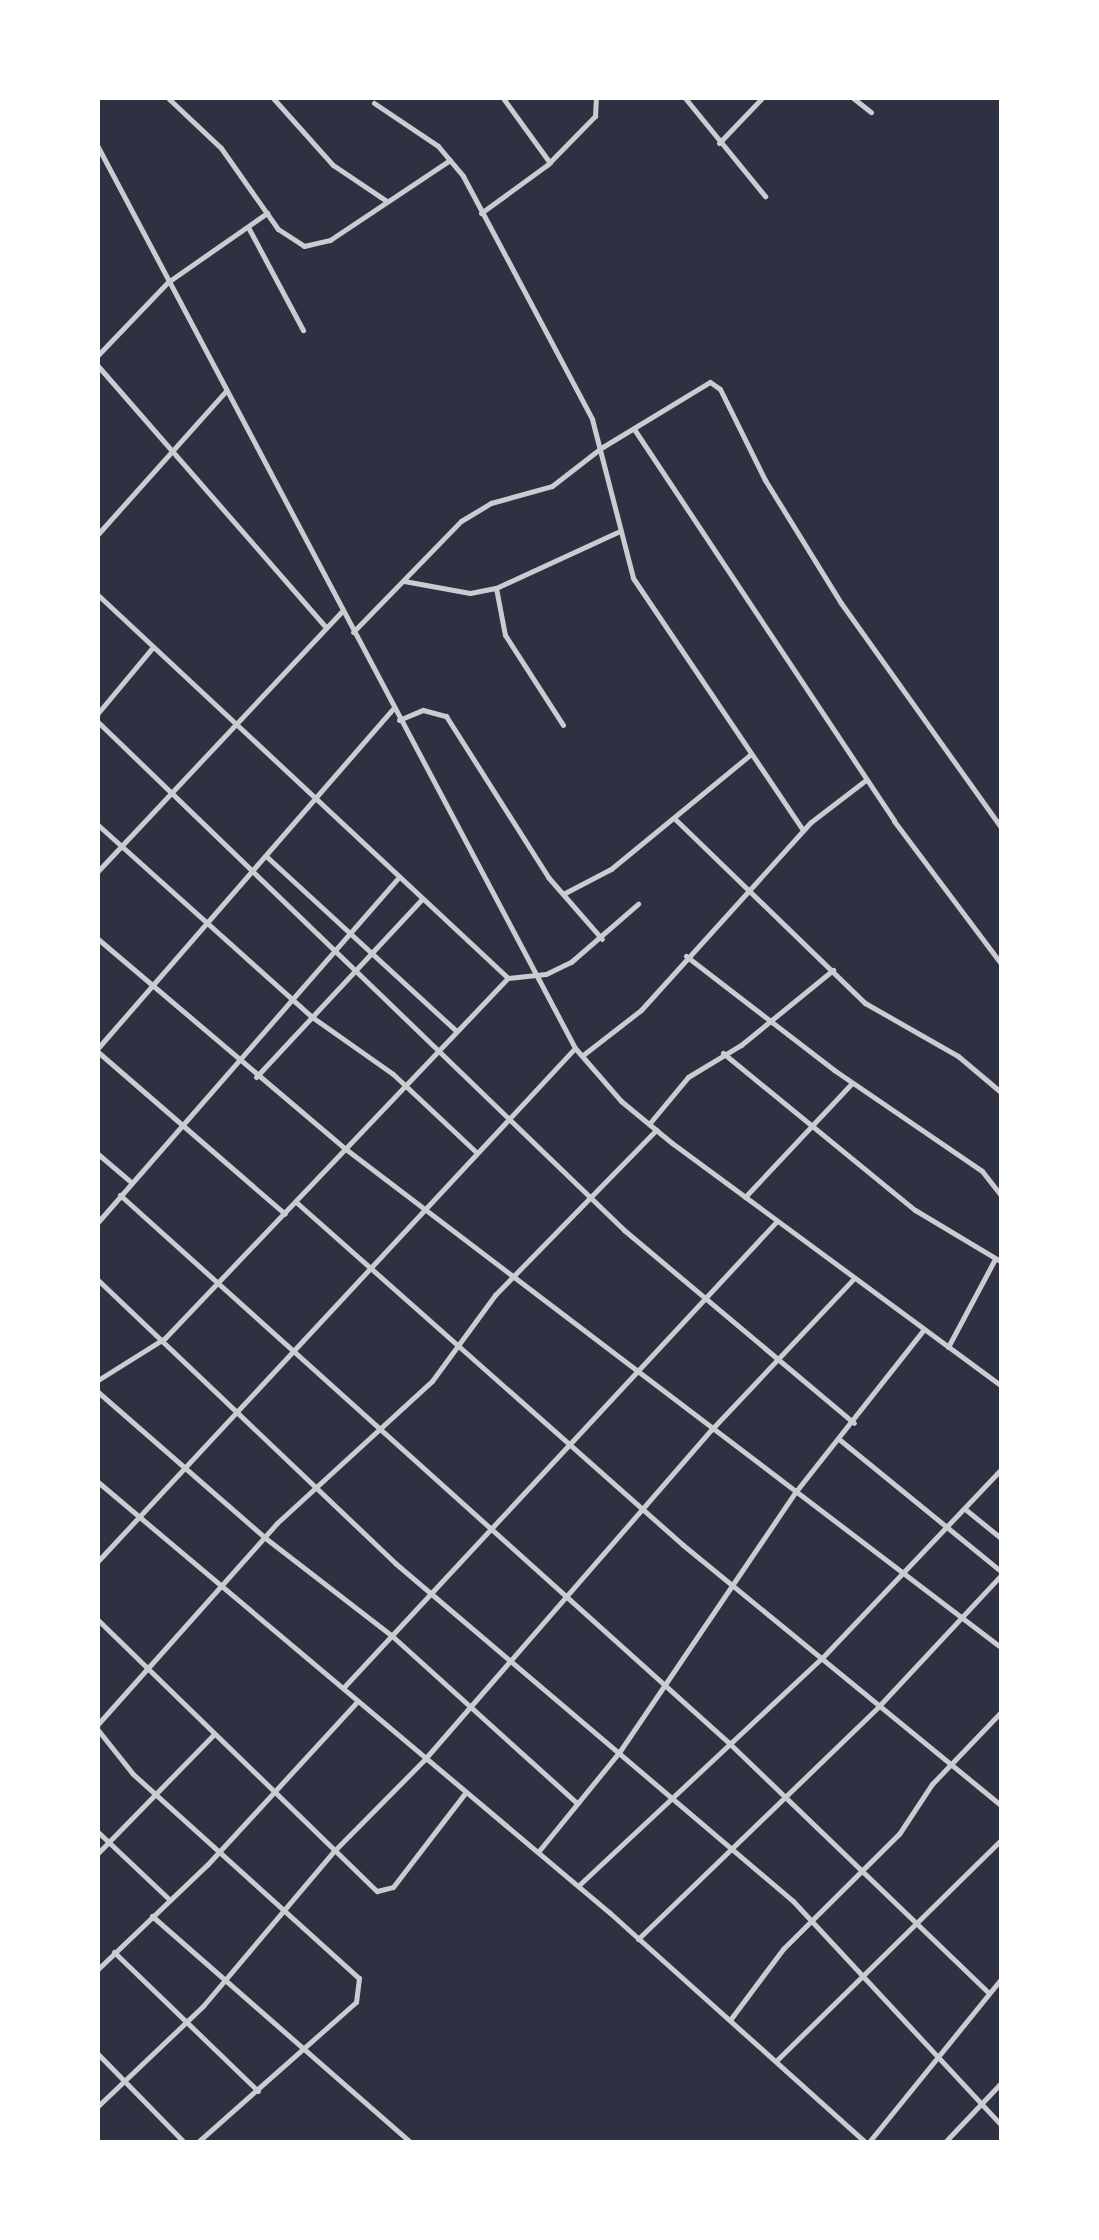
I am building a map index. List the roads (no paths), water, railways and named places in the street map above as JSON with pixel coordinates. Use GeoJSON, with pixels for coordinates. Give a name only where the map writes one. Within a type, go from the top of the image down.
{"type":"FeatureCollection","features":[{"type":"Feature","properties":{"kind":"street"},"geometry":{"type":"LineString","coordinates":[[168,98],[221,148],[291,241],[316,246],[450,160]]}},
{"type":"Feature","properties":{"kind":"street"},"geometry":{"type":"LineString","coordinates":[[273,98],[333,165],[386,200]]}},
{"type":"Feature","properties":{"kind":"street"},"geometry":{"type":"LineString","coordinates":[[502,98],[550,163]]}},
{"type":"Feature","properties":{"kind":"street"},"geometry":{"type":"LineString","coordinates":[[482,213],[550,163],[595,116],[596,98]]}},
{"type":"Feature","properties":{"kind":"street"},"geometry":{"type":"LineString","coordinates":[[685,98],[765,196]]}},
{"type":"Feature","properties":{"kind":"street"},"geometry":{"type":"LineString","coordinates":[[719,143],[762,98]]}},
{"type":"Feature","properties":{"kind":"street"},"geometry":{"type":"LineString","coordinates":[[852,98],[871,112]]}},
{"type":"Feature","properties":{"kind":"street"},"geometry":{"type":"LineString","coordinates":[[374,103],[450,160],[482,213],[584,400],[600,448],[618,532],[646,602],[804,830]]}},
{"type":"Feature","properties":{"kind":"street"},"geometry":{"type":"LineString","coordinates":[[98,146],[533,975],[576,1048],[656,1130],[1001,1385]]}},
{"type":"Feature","properties":{"kind":"street"},"geometry":{"type":"LineString","coordinates":[[98,355],[168,282],[267,213]]}},
{"type":"Feature","properties":{"kind":"street"},"geometry":{"type":"LineString","coordinates":[[248,227],[303,330]]}},
{"type":"Feature","properties":{"kind":"street"},"geometry":{"type":"LineString","coordinates":[[98,366],[326,627]]}},
{"type":"Feature","properties":{"kind":"street"},"geometry":{"type":"LineString","coordinates":[[353,632],[476,510],[552,486],[600,448],[696,386],[710,382],[720,389],[765,480],[841,603],[1002,829]]}},
{"type":"Feature","properties":{"kind":"street"},"geometry":{"type":"LineString","coordinates":[[98,534],[226,391]]}},
{"type":"Feature","properties":{"kind":"street"},"geometry":{"type":"LineString","coordinates":[[634,429],[866,780],[1002,965]]}},
{"type":"Feature","properties":{"kind":"street"},"geometry":{"type":"LineString","coordinates":[[404,581],[470,593],[496,588],[618,532]]}},
{"type":"Feature","properties":{"kind":"street"},"geometry":{"type":"LineString","coordinates":[[496,588],[506,635],[563,726]]}},
{"type":"Feature","properties":{"kind":"street"},"geometry":{"type":"LineString","coordinates":[[98,595],[420,900],[508,978]]}},
{"type":"Feature","properties":{"kind":"street"},"geometry":{"type":"LineString","coordinates":[[98,871],[232,721],[342,611]]}},
{"type":"Feature","properties":{"kind":"street"},"geometry":{"type":"LineString","coordinates":[[98,714],[154,647]]}},
{"type":"Feature","properties":{"kind":"street"},"geometry":{"type":"LineString","coordinates":[[284,1214],[98,1050],[394,709]]}},
{"type":"Feature","properties":{"kind":"street"},"geometry":{"type":"LineString","coordinates":[[399,720],[423,710],[446,716],[563,894],[602,939]]}},
{"type":"Feature","properties":{"kind":"street"},"geometry":{"type":"LineString","coordinates":[[98,722],[591,1194],[708,1302],[854,1422]]}},
{"type":"Feature","properties":{"kind":"street"},"geometry":{"type":"LineString","coordinates":[[563,894],[610,869],[751,754]]}},
{"type":"Feature","properties":{"kind":"street"},"geometry":{"type":"LineString","coordinates":[[582,1055],[640,1010],[804,830],[866,780]]}},
{"type":"Feature","properties":{"kind":"street"},"geometry":{"type":"LineString","coordinates":[[674,818],[864,1003],[958,1056],[1002,1093]]}},
{"type":"Feature","properties":{"kind":"street"},"geometry":{"type":"LineString","coordinates":[[98,825],[312,1018],[404,1084],[478,1154]]}},
{"type":"Feature","properties":{"kind":"street"},"geometry":{"type":"LineString","coordinates":[[266,856],[456,1030]]}},
{"type":"Feature","properties":{"kind":"street"},"geometry":{"type":"LineString","coordinates":[[98,1222],[235,1059],[398,878]]}},
{"type":"Feature","properties":{"kind":"street"},"geometry":{"type":"LineString","coordinates":[[256,1077],[420,900]]}},
{"type":"Feature","properties":{"kind":"street"},"geometry":{"type":"LineString","coordinates":[[98,1380],[165,1338],[508,978],[554,972],[602,939],[638,904]]}},
{"type":"Feature","properties":{"kind":"street"},"geometry":{"type":"LineString","coordinates":[[98,939],[256,1077],[347,1150],[429,1207],[711,1430],[1002,1648]]}},
{"type":"Feature","properties":{"kind":"street"},"geometry":{"type":"LineString","coordinates":[[686,956],[852,1083],[982,1171],[1002,1197]]}},
{"type":"Feature","properties":{"kind":"street"},"geometry":{"type":"LineString","coordinates":[[649,1124],[688,1077],[771,1020],[834,970]]}},
{"type":"Feature","properties":{"kind":"street"},"geometry":{"type":"LineString","coordinates":[[98,1561],[576,1048]]}},
{"type":"Feature","properties":{"kind":"street"},"geometry":{"type":"LineString","coordinates":[[724,1053],[915,1210],[998,1261],[948,1347]]}},
{"type":"Feature","properties":{"kind":"street"},"geometry":{"type":"LineString","coordinates":[[746,1198],[852,1083]]}},
{"type":"Feature","properties":{"kind":"street"},"geometry":{"type":"LineString","coordinates":[[198,2142],[302,2051],[362,1990],[348,1962],[156,1795],[98,1727],[264,1537],[314,1486],[432,1381],[453,1346],[514,1275],[656,1130]]}},
{"type":"Feature","properties":{"kind":"street"},"geometry":{"type":"LineString","coordinates":[[98,1154],[132,1182]]}},
{"type":"Feature","properties":{"kind":"street"},"geometry":{"type":"LineString","coordinates":[[120,1195],[728,1742],[920,1923],[989,1994]]}},
{"type":"Feature","properties":{"kind":"street"},"geometry":{"type":"LineString","coordinates":[[296,1202],[453,1346],[572,1444],[642,1510],[1002,1806]]}},
{"type":"Feature","properties":{"kind":"street"},"geometry":{"type":"LineString","coordinates":[[343,1688],[572,1444],[635,1368],[708,1302],[776,1222]]}},
{"type":"Feature","properties":{"kind":"street"},"geometry":{"type":"LineString","coordinates":[[98,2106],[187,2022],[288,1910],[333,1852],[424,1760],[568,1599],[711,1430],[854,1278]]}},
{"type":"Feature","properties":{"kind":"street"},"geometry":{"type":"LineString","coordinates":[[98,1280],[165,1338],[314,1486],[812,1920],[1002,2126]]}},
{"type":"Feature","properties":{"kind":"street"},"geometry":{"type":"LineString","coordinates":[[538,1852],[620,1751],[736,1588],[796,1490],[840,1440],[924,1329]]}},
{"type":"Feature","properties":{"kind":"street"},"geometry":{"type":"LineString","coordinates":[[98,1392],[264,1537],[391,1635],[578,1803]]}},
{"type":"Feature","properties":{"kind":"street"},"geometry":{"type":"LineString","coordinates":[[638,1938],[735,1849],[879,1706],[1002,1573],[840,1440]]}},
{"type":"Feature","properties":{"kind":"street"},"geometry":{"type":"LineString","coordinates":[[578,1886],[820,1659],[906,1574],[1002,1468]]}},
{"type":"Feature","properties":{"kind":"street"},"geometry":{"type":"LineString","coordinates":[[98,1482],[578,1886],[867,2142],[1000,1983]]}},
{"type":"Feature","properties":{"kind":"street"},"geometry":{"type":"LineString","coordinates":[[965,1508],[1002,1539]]}},
{"type":"Feature","properties":{"kind":"street"},"geometry":{"type":"LineString","coordinates":[[98,1620],[377,1891],[387,1891],[465,1793]]}},
{"type":"Feature","properties":{"kind":"street"},"geometry":{"type":"LineString","coordinates":[[98,1968],[219,1852],[356,1703]]}},
{"type":"Feature","properties":{"kind":"street"},"geometry":{"type":"LineString","coordinates":[[730,2020],[812,1920],[915,1816],[952,1764],[1002,1712]]}},
{"type":"Feature","properties":{"kind":"street"},"geometry":{"type":"LineString","coordinates":[[98,1853],[215,1733]]}},
{"type":"Feature","properties":{"kind":"street"},"geometry":{"type":"LineString","coordinates":[[98,1832],[170,1900]]}},
{"type":"Feature","properties":{"kind":"street"},"geometry":{"type":"LineString","coordinates":[[777,2060],[1002,1838]]}},
{"type":"Feature","properties":{"kind":"street"},"geometry":{"type":"LineString","coordinates":[[152,1916],[410,2142]]}},
{"type":"Feature","properties":{"kind":"street"},"geometry":{"type":"LineString","coordinates":[[114,1952],[258,2091]]}},
{"type":"Feature","properties":{"kind":"street"},"geometry":{"type":"LineString","coordinates":[[98,2054],[184,2142]]}},
{"type":"Feature","properties":{"kind":"street"},"geometry":{"type":"LineString","coordinates":[[944,2142],[1002,2082]]}}]}
